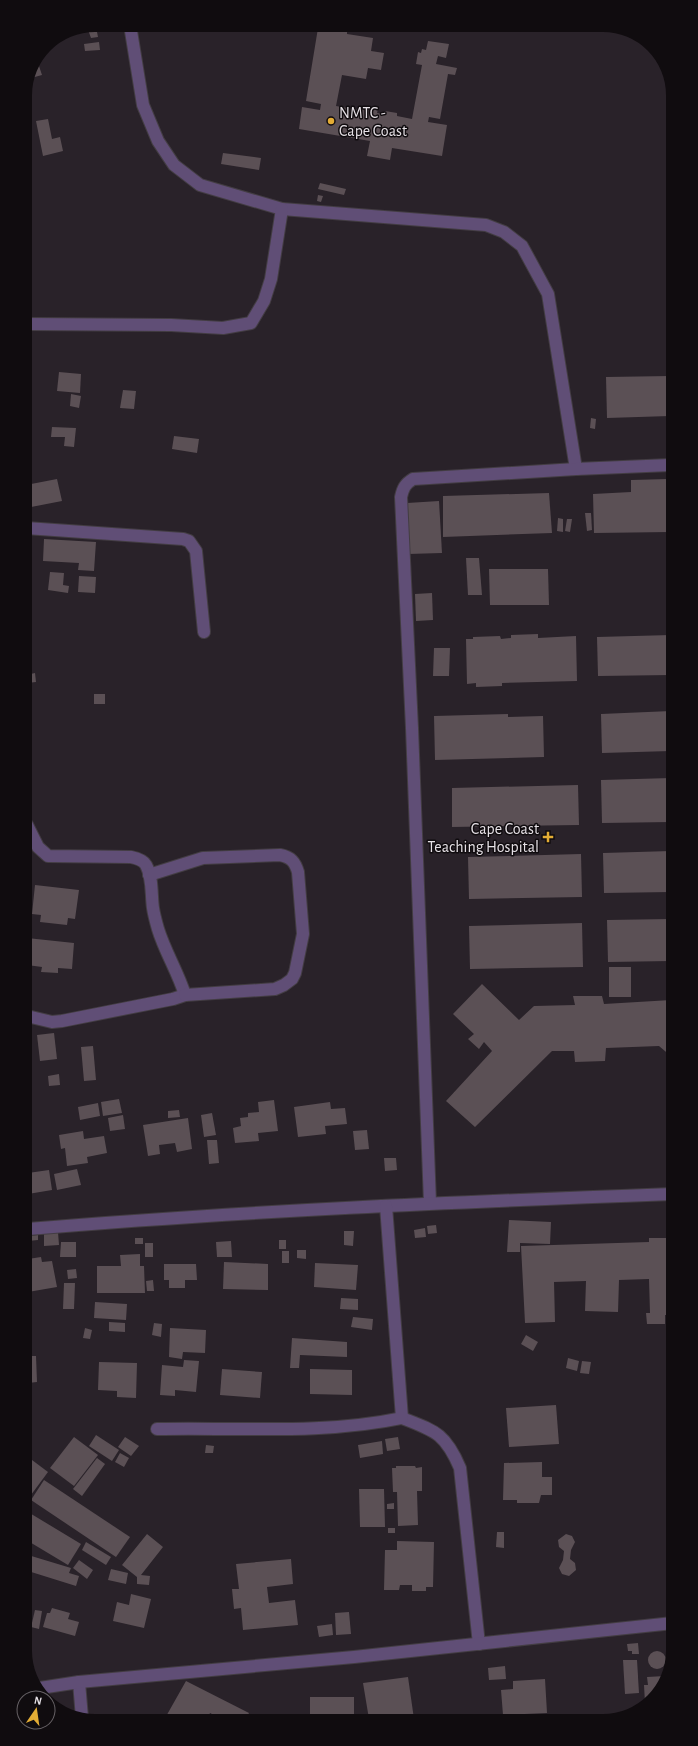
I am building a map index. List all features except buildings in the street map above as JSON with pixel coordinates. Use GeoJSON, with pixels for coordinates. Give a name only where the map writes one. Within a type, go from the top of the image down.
{"type":"FeatureCollection","features":[{"type":"Feature","properties":{"kind":"street"},"geometry":{"type":"LineString","coordinates":[[131,32],[143,105],[158,141],[174,164],[200,186],[282,210],[486,225],[504,232],[522,246],[548,294],[576,469]]}},
{"type":"Feature","properties":{"kind":"street"},"geometry":{"type":"LineString","coordinates":[[32,324],[171,325],[223,328],[251,323],[264,301],[271,278],[282,210]]}},
{"type":"Feature","properties":{"kind":"street"},"geometry":{"type":"LineString","coordinates":[[430,1203],[412,728],[401,497],[406,483],[413,479],[666,465]]}},
{"type":"Feature","properties":{"kind":"street"},"geometry":{"type":"LineString","coordinates":[[32,528],[183,539],[189,541],[196,551],[204,632]]}},
{"type":"Feature","properties":{"kind":"street"},"geometry":{"type":"LineString","coordinates":[[32,835],[38,847],[48,856],[131,857],[146,864],[149,875],[153,910],[158,930],[163,945],[186,995]]}},
{"type":"Feature","properties":{"kind":"street"},"geometry":{"type":"LineString","coordinates":[[32,1017],[52,1022],[62,1021],[173,999],[186,995],[275,989],[284,986],[292,979],[295,973],[303,934],[298,872],[295,863],[288,856],[203,858],[149,875]]}},
{"type":"Feature","properties":{"kind":"street"},"geometry":{"type":"LineString","coordinates":[[32,1229],[152,1218],[430,1203],[666,1194]]}},
{"type":"Feature","properties":{"kind":"street"},"geometry":{"type":"LineString","coordinates":[[386,1206],[402,1418]]}},
{"type":"Feature","properties":{"kind":"street"},"geometry":{"type":"LineString","coordinates":[[157,1429],[204,1428],[242,1430],[349,1426],[368,1425],[402,1418],[432,1430],[444,1438],[453,1452],[460,1468],[479,1644]]}},
{"type":"Feature","properties":{"kind":"street"},"geometry":{"type":"LineString","coordinates":[[44,1687],[79,1682],[479,1644],[666,1624]]}},
{"type":"Feature","properties":{"kind":"street"},"geometry":{"type":"LineString","coordinates":[[79,1682],[82,1713]]}},
{"type":"Feature","properties":{"kind":"place","name":"NMTC - Cape Coast"},"geometry":{"type":"Point","coordinates":[331,121]}},
{"type":"Feature","properties":{"kind":"place","name":"Cape Coast Teaching Hospital"},"geometry":{"type":"Point","coordinates":[548,837]}}]}
